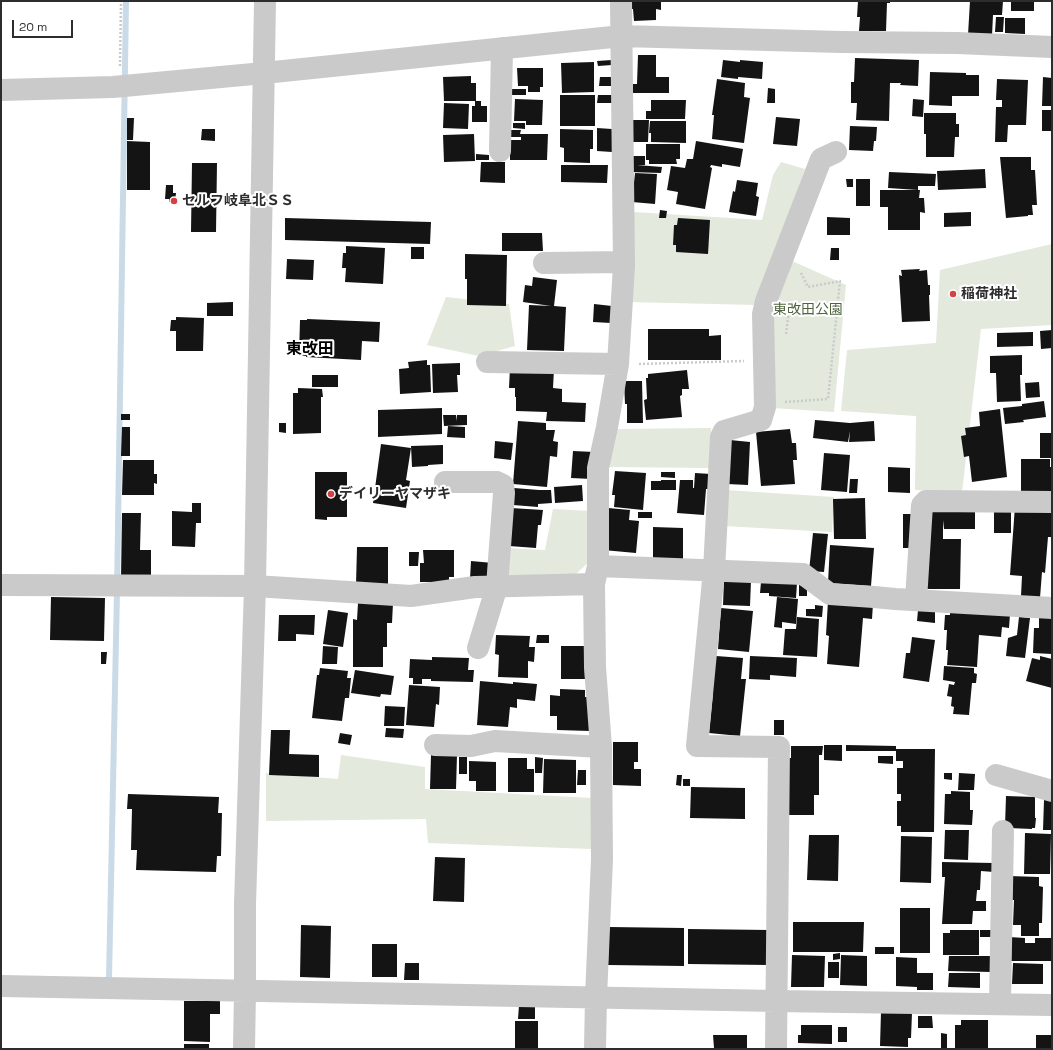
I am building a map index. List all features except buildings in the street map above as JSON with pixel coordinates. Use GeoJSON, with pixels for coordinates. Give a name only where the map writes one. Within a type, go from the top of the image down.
{"type":"FeatureCollection","features":[{"type":"Feature","properties":{"kind":"street"},"geometry":{"type":"LineString","coordinates":[[244,1049],[245,904],[255,586],[265,1]]}},
{"type":"Feature","properties":{"kind":"street"},"geometry":{"type":"LineString","coordinates":[[595,1049],[602,859],[601,747],[595,667],[598,468],[618,364],[623,262],[621,1]]}},
{"type":"Feature","properties":{"kind":"street"},"geometry":{"type":"LineString","coordinates":[[1,90],[120,86],[264,73],[622,36],[841,42],[957,43],[1052,47]]}},
{"type":"Feature","properties":{"kind":"street"},"geometry":{"type":"LineString","coordinates":[[500,151],[502,48]]}},
{"type":"Feature","properties":{"kind":"street"},"geometry":{"type":"LineString","coordinates":[[776,1049],[779,747],[697,746],[714,570],[721,437],[724,431],[761,420],[764,407],[764,314],[766,301],[821,159],[836,152]]}},
{"type":"Feature","properties":{"kind":"street"},"geometry":{"type":"LineString","coordinates":[[544,263],[623,262]]}},
{"type":"Feature","properties":{"kind":"street"},"geometry":{"type":"LineString","coordinates":[[487,362],[618,364]]}},
{"type":"Feature","properties":{"kind":"street"},"geometry":{"type":"LineString","coordinates":[[445,482],[496,482],[502,485],[504,493],[497,586],[478,648]]}},
{"type":"Feature","properties":{"kind":"street"},"geometry":{"type":"LineString","coordinates":[[916,600],[922,505],[926,501],[1052,502]]}},
{"type":"Feature","properties":{"kind":"street"},"geometry":{"type":"LineString","coordinates":[[1,585],[255,586],[411,596],[475,587],[596,575],[714,570],[803,574],[830,594],[1052,608]]}},
{"type":"Feature","properties":{"kind":"street"},"geometry":{"type":"LineString","coordinates":[[435,745],[471,746],[495,741],[601,747]]}},
{"type":"Feature","properties":{"kind":"street"},"geometry":{"type":"LineString","coordinates":[[996,775],[1052,791]]}},
{"type":"Feature","properties":{"kind":"street"},"geometry":{"type":"LineString","coordinates":[[1000,1004],[1003,831]]}},
{"type":"Feature","properties":{"kind":"street"},"geometry":{"type":"LineString","coordinates":[[1,986],[168,988],[245,991],[776,1001],[1052,1004]]}},
{"type":"Feature","properties":{"kind":"path"},"geometry":{"type":"LineString","coordinates":[[120,86],[121,1]]}},
{"type":"Feature","properties":{"kind":"green space"},"geometry":{"type":"Polygon","coordinates":[[[781,162],[805,169],[757,305],[628,302],[634,212],[762,220],[773,175],[781,162]]]}},
{"type":"Feature","properties":{"kind":"green space"},"geometry":{"type":"Polygon","coordinates":[[[1052,244],[1052,325],[981,329],[962,492],[915,490],[916,416],[841,411],[847,350],[936,343],[940,270],[1052,244]]]}},
{"type":"Feature","properties":{"kind":"green space","name":"東改田公園"},"geometry":{"type":"Polygon","coordinates":[[[792,261],[846,285],[834,412],[772,408],[772,300],[792,261]]]}},
{"type":"Feature","properties":{"kind":"green space"},"geometry":{"type":"Polygon","coordinates":[[[446,297],[509,304],[515,346],[479,356],[427,345],[446,297]]]}},
{"type":"Feature","properties":{"kind":"green space"},"geometry":{"type":"Polygon","coordinates":[[[711,428],[709,468],[608,467],[616,429],[711,428]]]}},
{"type":"Feature","properties":{"kind":"green space"},"geometry":{"type":"Polygon","coordinates":[[[726,490],[834,497],[832,532],[724,526],[726,490]]]}},
{"type":"Feature","properties":{"kind":"green space"},"geometry":{"type":"Polygon","coordinates":[[[553,509],[592,511],[591,560],[575,575],[505,576],[506,548],[545,550],[553,509]]]}},
{"type":"Feature","properties":{"kind":"green space"},"geometry":{"type":"Polygon","coordinates":[[[341,755],[425,767],[425,789],[592,798],[592,849],[428,843],[426,819],[266,821],[266,773],[338,779],[341,755]]]}},
{"type":"Feature","properties":{"kind":"waterway"},"geometry":{"type":"LineString","coordinates":[[109,978],[117,592],[126,1]]}},
{"type":"Feature","properties":{"kind":"place","name":"セルフ岐阜北ＳＳ"},"geometry":{"type":"Point","coordinates":[174,201]}},
{"type":"Feature","properties":{"kind":"place","name":"稲荷神社"},"geometry":{"type":"Point","coordinates":[953,294]}},
{"type":"Feature","properties":{"kind":"place","name":"デイリーヤマザキ"},"geometry":{"type":"Point","coordinates":[331,494]}},
{"type":"Feature","properties":{"kind":"district","name":"東改田"},"geometry":{"type":"Point","coordinates":[310,350]}}]}
